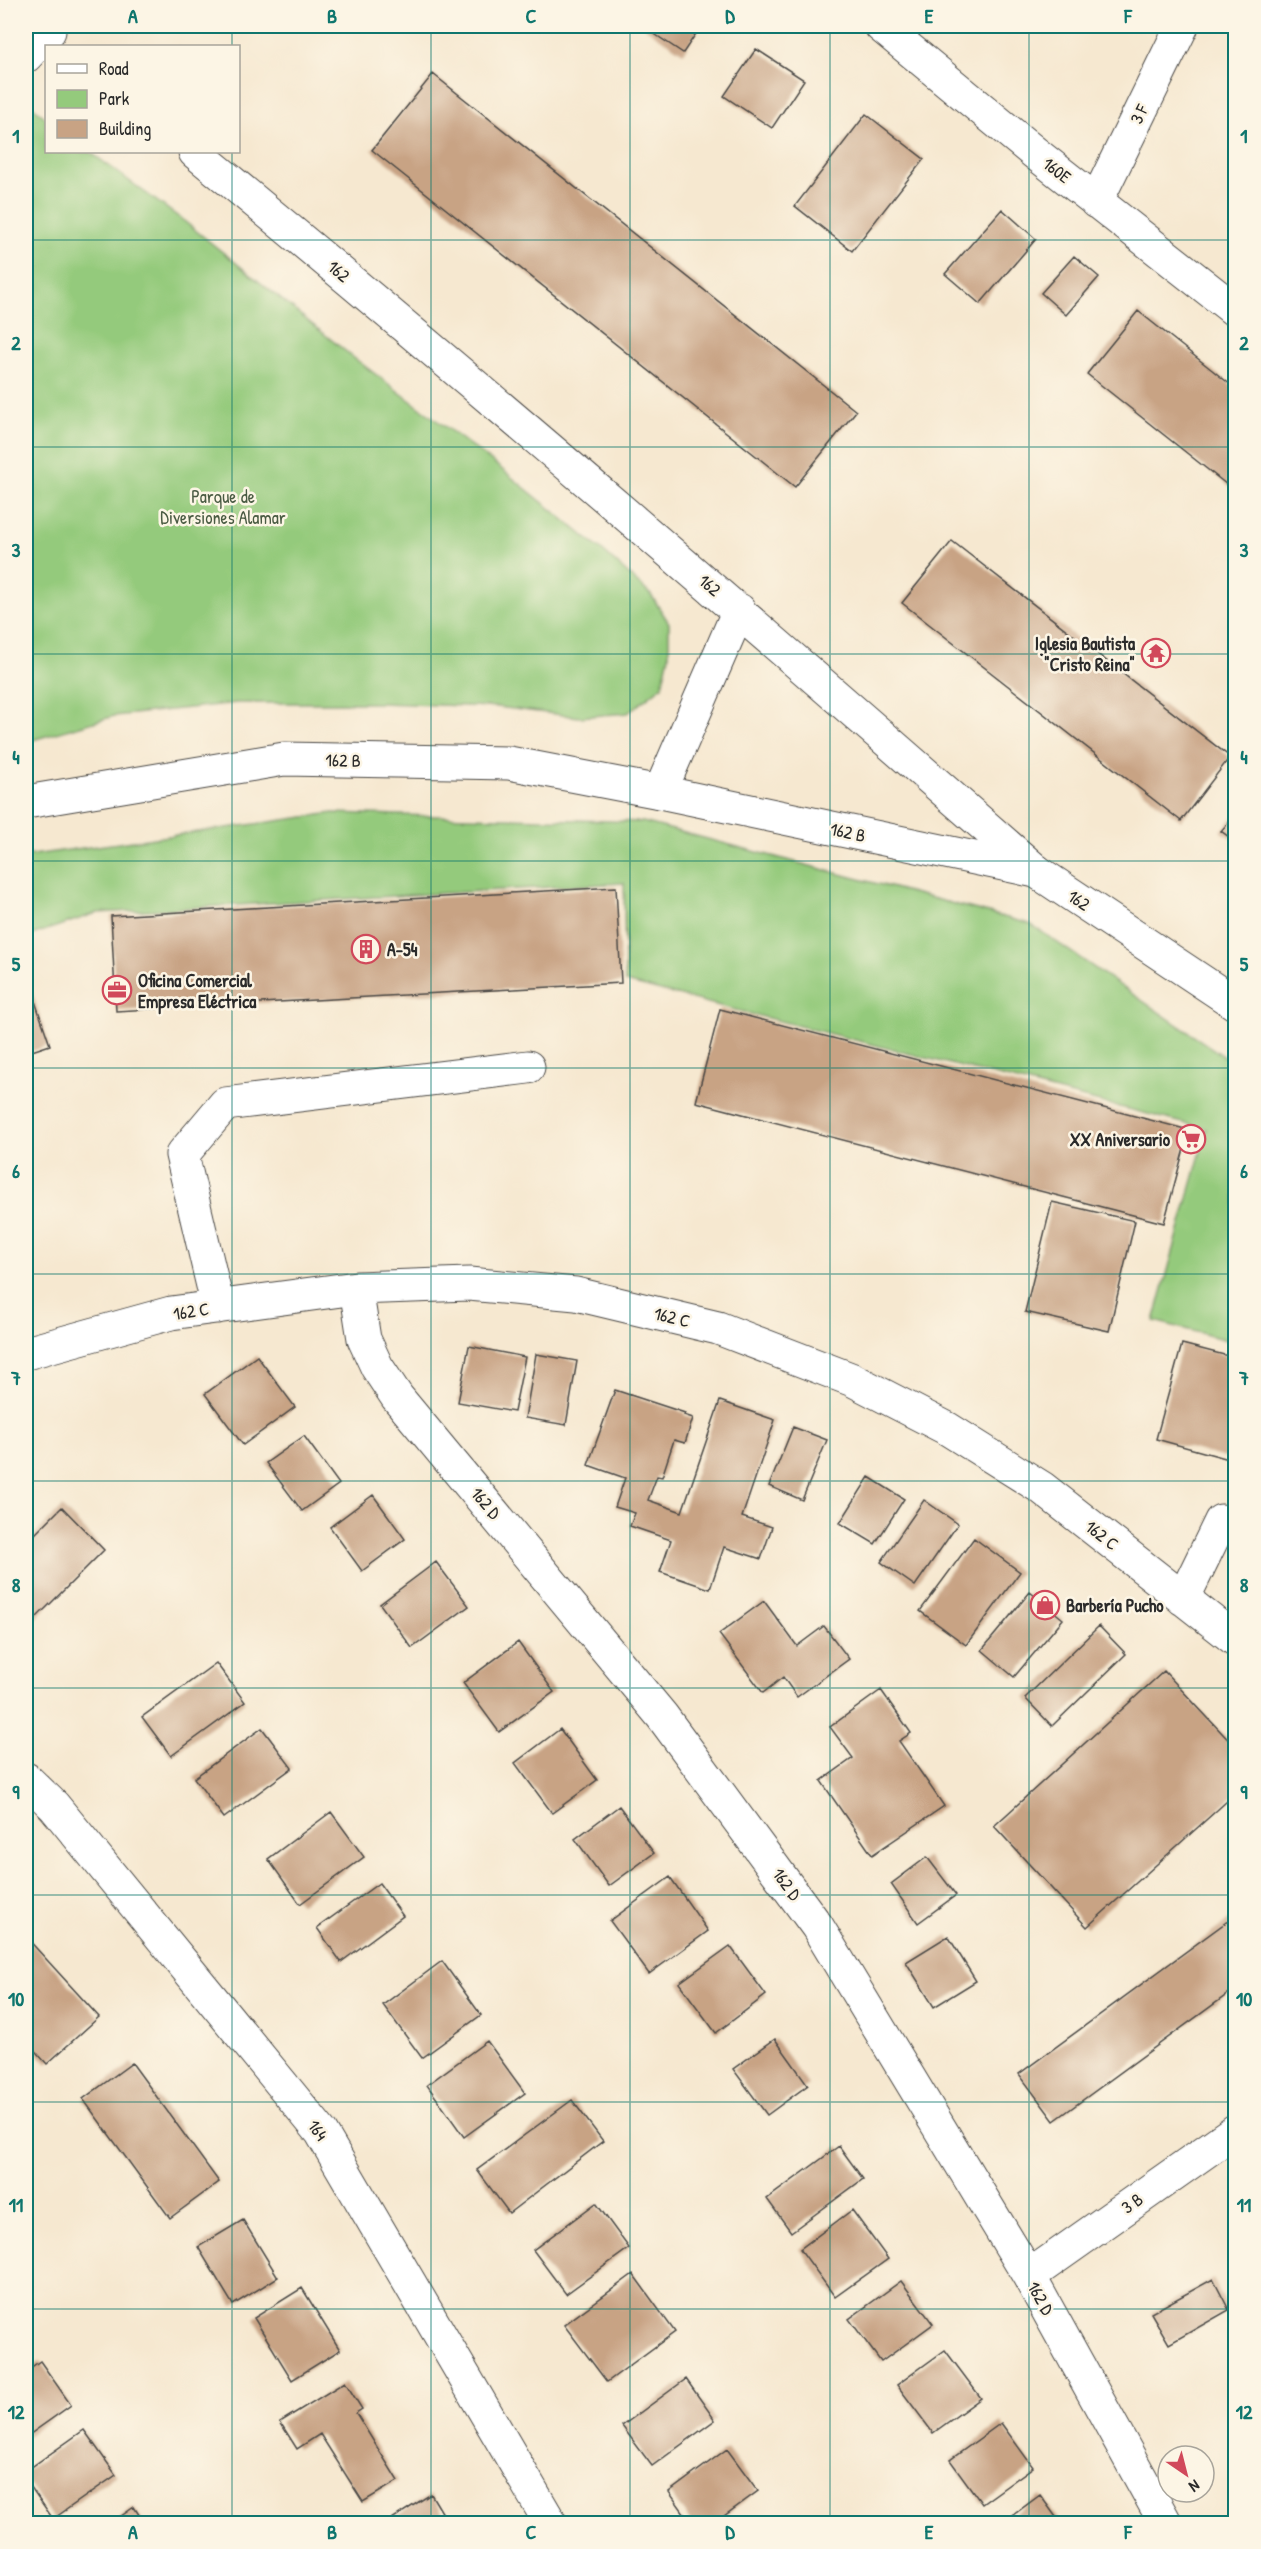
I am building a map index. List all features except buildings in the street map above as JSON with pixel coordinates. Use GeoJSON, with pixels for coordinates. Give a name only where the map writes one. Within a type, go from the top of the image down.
{"type":"FeatureCollection","features":[{"type":"Feature","properties":{"kind":"street","name":"160E"},"geometry":{"type":"LineString","coordinates":[[881,26],[1096,202],[1236,310]]}},
{"type":"Feature","properties":{"kind":"street","name":"3 F"},"geometry":{"type":"LineString","coordinates":[[1096,202],[1182,26]]}},
{"type":"Feature","properties":{"kind":"street"},"geometry":{"type":"LineString","coordinates":[[26,56],[52,34]]}},
{"type":"Feature","properties":{"kind":"street","name":"162"},"geometry":{"type":"LineString","coordinates":[[196,153],[327,260],[739,610],[1036,871],[1236,1004]]}},
{"type":"Feature","properties":{"kind":"street"},"geometry":{"type":"LineString","coordinates":[[660,792],[739,610]]}},
{"type":"Feature","properties":{"kind":"street","name":"162 B"},"geometry":{"type":"LineString","coordinates":[[26,802],[284,759],[509,763],[660,792],[1036,871]]}},
{"type":"Feature","properties":{"kind":"street"},"geometry":{"type":"LineString","coordinates":[[218,1307],[182,1155],[225,1104],[528,1067]]}},
{"type":"Feature","properties":{"kind":"street","name":"162 C"},"geometry":{"type":"LineString","coordinates":[[26,1353],[171,1313],[356,1288],[470,1284],[576,1294],[718,1328],[853,1380],[948,1429],[1042,1488],[1236,1640]]}},
{"type":"Feature","properties":{"kind":"street","name":"162 D"},"geometry":{"type":"LineString","coordinates":[[356,1288],[364,1339],[377,1367],[397,1397],[662,1716],[817,1926],[1029,2276],[1166,2523]]}},
{"type":"Feature","properties":{"kind":"street"},"geometry":{"type":"LineString","coordinates":[[1183,1599],[1221,1521],[1236,1531]]}},
{"type":"Feature","properties":{"kind":"street","name":"164"},"geometry":{"type":"LineString","coordinates":[[26,1779],[54,1806],[321,2132],[551,2523]]}},
{"type":"Feature","properties":{"kind":"street","name":"3 B"},"geometry":{"type":"LineString","coordinates":[[1029,2276],[1236,2130]]}},
{"type":"Feature","properties":{"kind":"green space","name":"Parque de Diversiones Alamar"},"geometry":{"type":"Polygon","coordinates":[[[26,101],[45,117],[45,153],[91,153],[184,221],[354,358],[499,467],[605,553],[651,595],[669,623],[669,656],[662,686],[628,713],[579,717],[497,707],[379,703],[237,703],[114,716],[26,742],[26,101]]]}},
{"type":"Feature","properties":{"kind":"green space"},"geometry":{"type":"Polygon","coordinates":[[[333,813],[643,822],[1030,924],[1235,1064],[1235,1342],[1154,1321],[1207,1129],[625,982],[624,883],[97,913],[26,937],[26,856],[333,813]]]}},
{"type":"Feature","properties":{"kind":"place","name":"Iglesia Bautista \"Cristo Reina\""},"geometry":{"type":"Point","coordinates":[1156,653]}},
{"type":"Feature","properties":{"kind":"place","name":"A-54"},"geometry":{"type":"Point","coordinates":[366,949]}},
{"type":"Feature","properties":{"kind":"place","name":"Oficina Comercial Empresa Eléctrica"},"geometry":{"type":"Point","coordinates":[117,990]}},
{"type":"Feature","properties":{"kind":"place","name":"XX Aniversario"},"geometry":{"type":"Point","coordinates":[1191,1139]}},
{"type":"Feature","properties":{"kind":"place","name":"Barbería Pucho"},"geometry":{"type":"Point","coordinates":[1045,1605]}}]}
